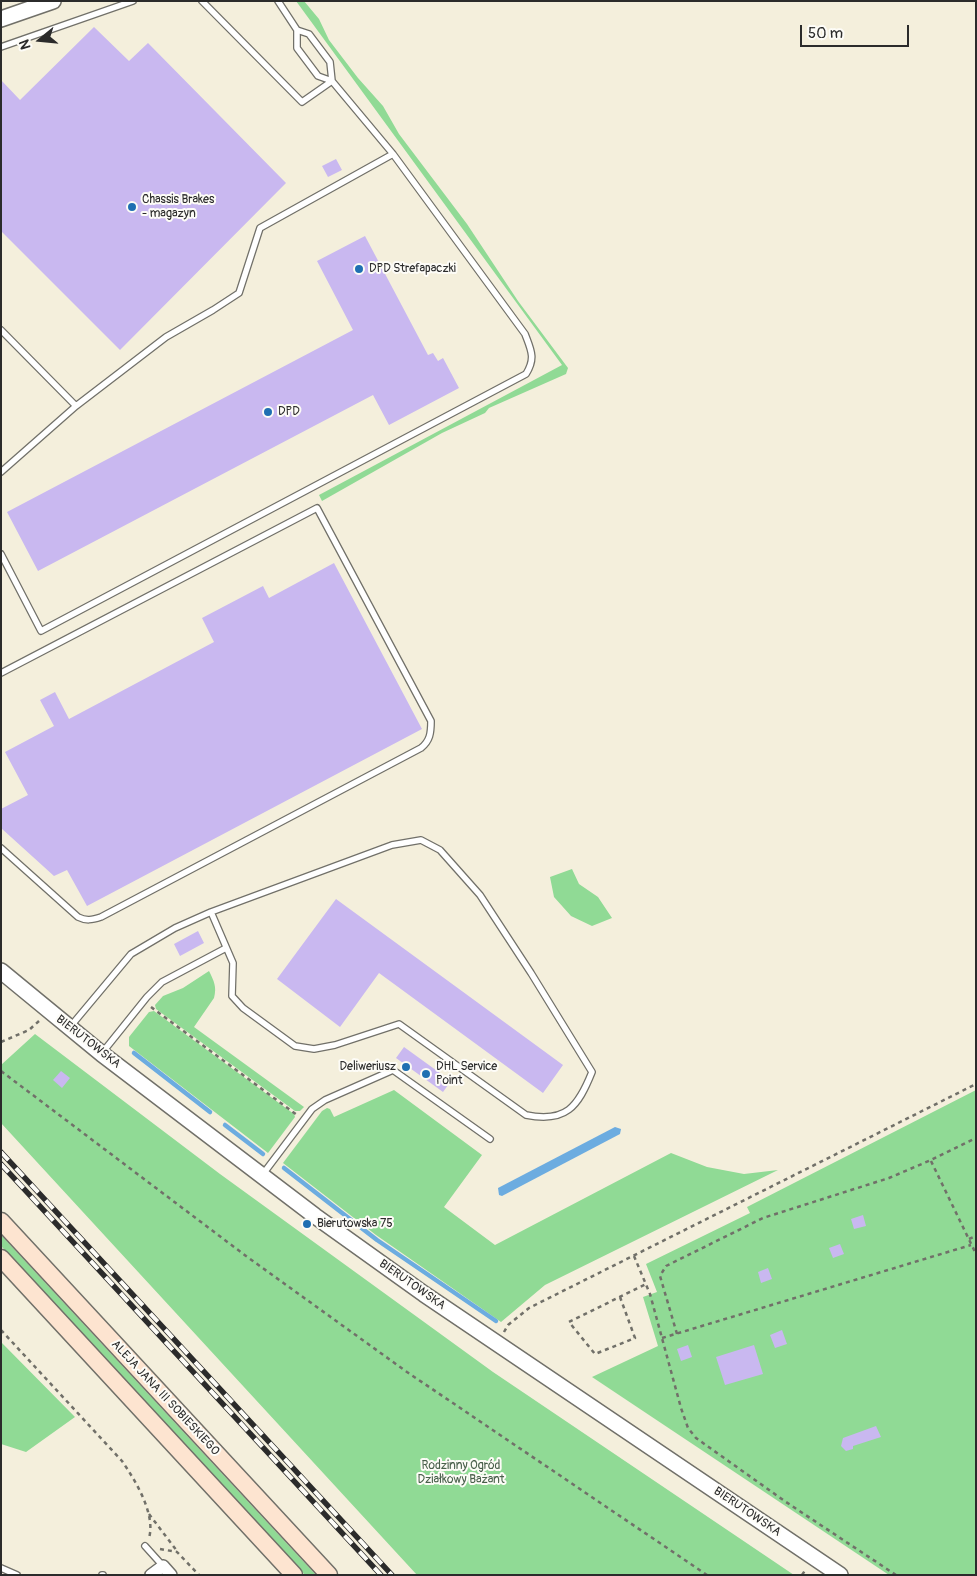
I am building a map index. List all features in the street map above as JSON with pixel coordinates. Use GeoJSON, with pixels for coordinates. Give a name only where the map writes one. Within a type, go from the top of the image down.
{"type":"FeatureCollection","features":[{"type":"Feature","properties":{"kind":"main road","name":"ALEJA JANA III SOBIESKIEGO"},"geometry":{"type":"LineString","coordinates":[[1,1221],[329,1575]]}},
{"type":"Feature","properties":{"kind":"main road","name":"ALEJA JANA III SOBIESKIEGO"},"geometry":{"type":"LineString","coordinates":[[1,1258],[294,1575]]}},
{"type":"Feature","properties":{"kind":"street"},"geometry":{"type":"LineString","coordinates":[[1,19],[53,1]]}},
{"type":"Feature","properties":{"kind":"street","name":"BIERUTOWSKA"},"geometry":{"type":"LineString","coordinates":[[1,971],[102,1054],[262,1176],[424,1294],[840,1575]]}},
{"type":"Feature","properties":{"kind":"street"},"geometry":{"type":"LineString","coordinates":[[151,1575],[163,1566],[171,1575]]}},
{"type":"Feature","properties":{"kind":"lane"},"geometry":{"type":"LineString","coordinates":[[1,47],[133,1]]}},
{"type":"Feature","properties":{"kind":"lane"},"geometry":{"type":"LineString","coordinates":[[202,1],[302,102],[332,82]]}},
{"type":"Feature","properties":{"kind":"lane"},"geometry":{"type":"LineString","coordinates":[[1,554],[41,631],[526,374],[530,368],[533,354],[525,334],[393,154],[332,82],[318,76],[297,48],[297,30],[278,1]]}},
{"type":"Feature","properties":{"kind":"lane"},"geometry":{"type":"LineString","coordinates":[[297,30],[309,34],[330,62],[332,82]]}},
{"type":"Feature","properties":{"kind":"lane"},"geometry":{"type":"LineString","coordinates":[[1,472],[76,406],[166,337],[239,293],[260,228],[393,154]]}},
{"type":"Feature","properties":{"kind":"lane"},"geometry":{"type":"LineString","coordinates":[[1,330],[76,406]]}},
{"type":"Feature","properties":{"kind":"lane"},"geometry":{"type":"LineString","coordinates":[[1,673],[317,508],[431,721],[429,740],[421,748],[94,919],[78,917],[1,848]]}},
{"type":"Feature","properties":{"kind":"lane"},"geometry":{"type":"LineString","coordinates":[[69,1028],[131,954],[175,928],[211,912],[392,845],[421,840],[440,850],[480,896],[531,973],[592,1072],[584,1093],[569,1110],[544,1119],[526,1116],[400,1024],[335,1045],[314,1049],[295,1046],[243,1008],[232,996],[233,963],[211,912]]}},
{"type":"Feature","properties":{"kind":"lane"},"geometry":{"type":"LineString","coordinates":[[102,1054],[162,982],[226,948]]}},
{"type":"Feature","properties":{"kind":"lane"},"geometry":{"type":"LineString","coordinates":[[262,1176],[312,1110],[325,1100],[393,1070],[490,1139]]}},
{"type":"Feature","properties":{"kind":"lane"},"geometry":{"type":"LineString","coordinates":[[145,1546],[163,1566]]}},
{"type":"Feature","properties":{"kind":"lane"},"geometry":{"type":"LineString","coordinates":[[1,1568],[17,1575]]}},
{"type":"Feature","properties":{"kind":"path"},"geometry":{"type":"LineString","coordinates":[[144,1002],[304,1120]]}},
{"type":"Feature","properties":{"kind":"path"},"geometry":{"type":"LineString","coordinates":[[1,1042],[29,1030],[49,1011]]}},
{"type":"Feature","properties":{"kind":"path"},"geometry":{"type":"LineString","coordinates":[[1,1071],[246,1256],[407,1372],[707,1575]]}},
{"type":"Feature","properties":{"kind":"path"},"geometry":{"type":"LineString","coordinates":[[498,1344],[508,1325],[530,1308],[976,1084]]}},
{"type":"Feature","properties":{"kind":"path"},"geometry":{"type":"LineString","coordinates":[[677,1334],[660,1276],[666,1266],[763,1218],[880,1181],[931,1160],[976,1138]]}},
{"type":"Feature","properties":{"kind":"path"},"geometry":{"type":"LineString","coordinates":[[931,1160],[976,1254]]}},
{"type":"Feature","properties":{"kind":"path"},"geometry":{"type":"LineString","coordinates":[[969,1239],[976,1236]]}},
{"type":"Feature","properties":{"kind":"path"},"geometry":{"type":"LineString","coordinates":[[662,1338],[971,1245]]}},
{"type":"Feature","properties":{"kind":"path"},"geometry":{"type":"LineString","coordinates":[[634,1255],[646,1284],[681,1408],[688,1428],[696,1438],[786,1502],[896,1575]]}},
{"type":"Feature","properties":{"kind":"path"},"geometry":{"type":"LineString","coordinates":[[620,1297],[635,1338],[595,1354],[569,1322],[646,1284]]}},
{"type":"Feature","properties":{"kind":"path"},"geometry":{"type":"LineString","coordinates":[[1,1330],[122,1461],[134,1478],[148,1512],[177,1552],[198,1575]]}},
{"type":"Feature","properties":{"kind":"path"},"geometry":{"type":"LineString","coordinates":[[145,1546],[150,1535],[148,1512]]}},
{"type":"Feature","properties":{"kind":"path"},"geometry":{"type":"LineString","coordinates":[[154,1555],[160,1549],[177,1552]]}},
{"type":"Feature","properties":{"kind":"green space"},"geometry":{"type":"Polygon","coordinates":[[[296,1],[304,1],[319,19],[329,40],[358,78],[383,106],[399,134],[467,224],[518,301],[568,368],[566,374],[489,408],[485,413],[442,433],[322,501],[319,495],[562,365],[296,1]]]}},
{"type":"Feature","properties":{"kind":"green space"},"geometry":{"type":"Polygon","coordinates":[[[572,869],[579,884],[598,897],[612,918],[592,926],[571,916],[554,897],[550,877],[572,869]]]}},
{"type":"Feature","properties":{"kind":"green space"},"geometry":{"type":"Polygon","coordinates":[[[209,971],[214,984],[214,998],[194,1027],[304,1107],[300,1111],[295,1111],[156,1009],[155,1005],[163,996],[183,988],[209,971]]]}},
{"type":"Feature","properties":{"kind":"green space"},"geometry":{"type":"Polygon","coordinates":[[[154,1011],[294,1114],[295,1117],[268,1153],[129,1046],[129,1037],[149,1012],[154,1011]]]}},
{"type":"Feature","properties":{"kind":"green space","name":"Rodzinny Ogród Działkowy Bażant"},"geometry":{"type":"Polygon","coordinates":[[[35,1034],[220,1174],[493,1372],[794,1575],[417,1575],[1,1123],[1,1065],[35,1034]]]}},
{"type":"Feature","properties":{"kind":"green space"},"geometry":{"type":"Polygon","coordinates":[[[394,1090],[482,1155],[444,1207],[495,1245],[671,1153],[707,1167],[744,1174],[778,1170],[545,1285],[501,1322],[376,1235],[283,1163],[322,1111],[327,1108],[330,1109],[334,1117],[394,1090]]]}},
{"type":"Feature","properties":{"kind":"green space"},"geometry":{"type":"Polygon","coordinates":[[[976,1090],[976,1575],[889,1575],[592,1377],[658,1346],[643,1297],[657,1292],[646,1264],[750,1213],[747,1207],[976,1090]]]}},
{"type":"Feature","properties":{"kind":"green space"},"geometry":{"type":"Polygon","coordinates":[[[1,1235],[316,1575],[305,1575],[1,1246],[1,1235]]]}},
{"type":"Feature","properties":{"kind":"green space"},"geometry":{"type":"Polygon","coordinates":[[[1,1342],[75,1417],[26,1452],[1,1444],[1,1342]]]}},
{"type":"Feature","properties":{"kind":"water"},"geometry":{"type":"Polygon","coordinates":[[[615,1127],[621,1129],[620,1134],[502,1196],[499,1195],[498,1188],[615,1127]]]}},
{"type":"Feature","properties":{"kind":"building","name":"Chassis Brakes - magazyn"},"geometry":{"type":"Polygon","coordinates":[[[94,27],[129,61],[148,43],[286,183],[120,350],[1,231],[1,80],[20,100],[94,27]]]}},
{"type":"Feature","properties":{"kind":"building"},"geometry":{"type":"Polygon","coordinates":[[[336,159],[342,170],[328,177],[322,166],[336,159]]]}},
{"type":"Feature","properties":{"kind":"building","name":"DPD"},"geometry":{"type":"Polygon","coordinates":[[[365,236],[428,355],[433,353],[438,361],[443,358],[459,388],[389,425],[373,395],[38,571],[7,512],[353,330],[317,261],[365,236]]]}},
{"type":"Feature","properties":{"kind":"building"},"geometry":{"type":"Polygon","coordinates":[[[334,563],[422,729],[87,906],[67,870],[54,876],[1,828],[1,809],[28,795],[5,752],[54,726],[40,700],[55,692],[69,719],[214,642],[202,618],[263,586],[269,598],[334,563]]]}},
{"type":"Feature","properties":{"kind":"building"},"geometry":{"type":"Polygon","coordinates":[[[336,899],[563,1065],[543,1093],[379,973],[340,1027],[277,979],[336,899]]]}},
{"type":"Feature","properties":{"kind":"building"},"geometry":{"type":"Polygon","coordinates":[[[198,931],[204,943],[180,956],[174,944],[198,931]]]}},
{"type":"Feature","properties":{"kind":"building"},"geometry":{"type":"Polygon","coordinates":[[[404,1047],[451,1081],[443,1092],[396,1058],[404,1047]]]}},
{"type":"Feature","properties":{"kind":"building"},"geometry":{"type":"Polygon","coordinates":[[[61,1071],[70,1078],[62,1088],[53,1080],[61,1071]]]}},
{"type":"Feature","properties":{"kind":"building"},"geometry":{"type":"Polygon","coordinates":[[[863,1215],[866,1226],[854,1229],[851,1219],[863,1215]]]}},
{"type":"Feature","properties":{"kind":"building"},"geometry":{"type":"Polygon","coordinates":[[[840,1244],[844,1254],[833,1258],[829,1248],[840,1244]]]}},
{"type":"Feature","properties":{"kind":"building"},"geometry":{"type":"Polygon","coordinates":[[[768,1268],[772,1279],[761,1283],[758,1272],[768,1268]]]}},
{"type":"Feature","properties":{"kind":"building"},"geometry":{"type":"Polygon","coordinates":[[[782,1330],[787,1344],[775,1348],[770,1335],[782,1330]]]}},
{"type":"Feature","properties":{"kind":"building"},"geometry":{"type":"Polygon","coordinates":[[[688,1345],[692,1357],[681,1361],[677,1349],[688,1345]]]}},
{"type":"Feature","properties":{"kind":"building"},"geometry":{"type":"Polygon","coordinates":[[[754,1345],[763,1374],[725,1385],[716,1357],[754,1345]]]}},
{"type":"Feature","properties":{"kind":"building"},"geometry":{"type":"Polygon","coordinates":[[[876,1426],[881,1437],[853,1446],[853,1449],[846,1451],[841,1446],[843,1438],[876,1426]]]}},
{"type":"Feature","properties":{"kind":"waterway"},"geometry":{"type":"LineString","coordinates":[[134,1053],[210,1112]]}},
{"type":"Feature","properties":{"kind":"waterway"},"geometry":{"type":"LineString","coordinates":[[225,1125],[263,1154]]}},
{"type":"Feature","properties":{"kind":"waterway"},"geometry":{"type":"LineString","coordinates":[[284,1168],[377,1240],[496,1321]]}},
{"type":"Feature","properties":{"kind":"railway"},"geometry":{"type":"LineString","coordinates":[[1,1152],[392,1575]]}},
{"type":"Feature","properties":{"kind":"railway"},"geometry":{"type":"LineString","coordinates":[[1,1164],[381,1575]]}},
{"type":"Feature","properties":{"kind":"place","name":"Chassis Brakes - magazyn"},"geometry":{"type":"Point","coordinates":[132,207]}},
{"type":"Feature","properties":{"kind":"place","name":"DPD Strefapaczki"},"geometry":{"type":"Point","coordinates":[359,269]}},
{"type":"Feature","properties":{"kind":"place","name":"DPD"},"geometry":{"type":"Point","coordinates":[268,412]}},
{"type":"Feature","properties":{"kind":"place","name":"Deliweriusz"},"geometry":{"type":"Point","coordinates":[406,1067]}},
{"type":"Feature","properties":{"kind":"place","name":"DHL Service Point"},"geometry":{"type":"Point","coordinates":[426,1074]}},
{"type":"Feature","properties":{"kind":"place","name":"Bierutowska 75"},"geometry":{"type":"Point","coordinates":[307,1224]}}]}
